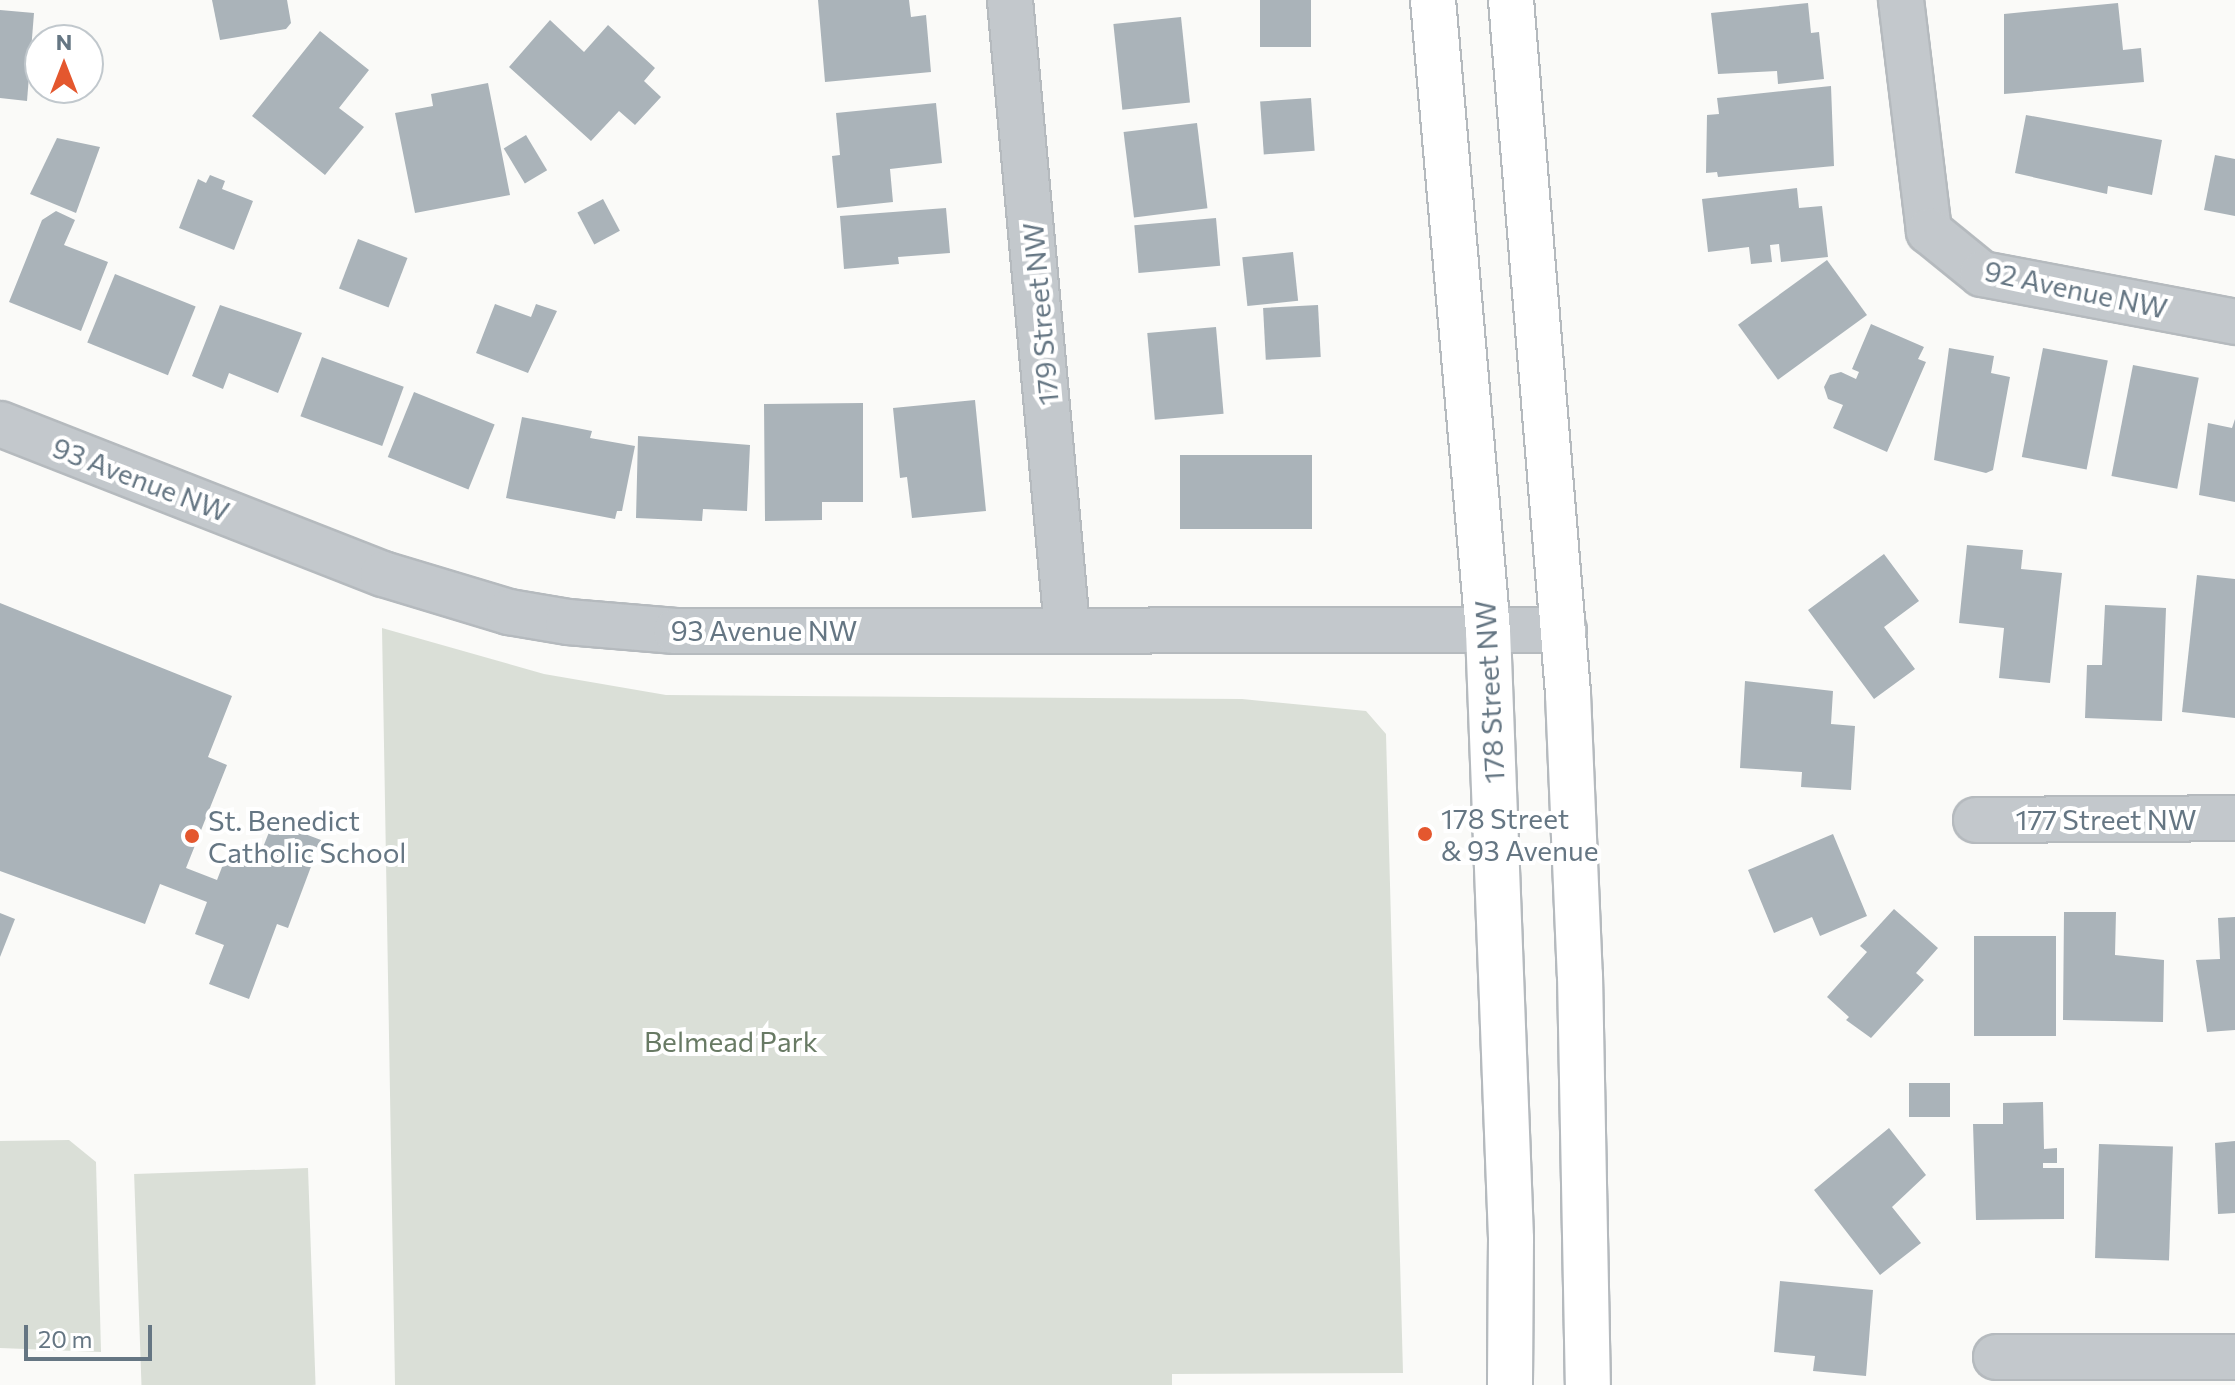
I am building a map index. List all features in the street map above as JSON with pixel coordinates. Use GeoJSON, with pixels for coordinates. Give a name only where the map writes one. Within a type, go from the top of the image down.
{"type":"FeatureCollection","features":[{"type":"Feature","properties":{"kind":"main road","name":"178 Street NW"},"geometry":{"type":"LineString","coordinates":[[1433,0],[1488,631],[1510,1224],[1510,1385]]}},
{"type":"Feature","properties":{"kind":"main road"},"geometry":{"type":"LineString","coordinates":[[1511,0],[1564,630],[1580,975],[1588,1385]]}},
{"type":"Feature","properties":{"kind":"street","name":"179 Street NW"},"geometry":{"type":"LineString","coordinates":[[1010,0],[1067,628]]}},
{"type":"Feature","properties":{"kind":"street","name":"92 Avenue NW"},"geometry":{"type":"LineString","coordinates":[[1901,0],[1929,231],[1982,274],[2235,322]]}},
{"type":"Feature","properties":{"kind":"street","name":"93 Avenue NW"},"geometry":{"type":"LineString","coordinates":[[0,424],[383,574],[509,612],[676,631],[1067,628],[1564,630]]}},
{"type":"Feature","properties":{"kind":"street","name":"177 Street NW"},"geometry":{"type":"LineString","coordinates":[[1976,820],[2235,818]]}},
{"type":"Feature","properties":{"kind":"street"},"geometry":{"type":"LineString","coordinates":[[1996,1357],[2235,1357]]}},
{"type":"Feature","properties":{"kind":"green space","name":"Belmead Park"},"geometry":{"type":"Polygon","coordinates":[[[382,628],[544,674],[666,695],[1242,699],[1366,711],[1386,734],[1403,1373],[1172,1374],[1172,1385],[395,1385],[382,628]]]}},
{"type":"Feature","properties":{"kind":"green space"},"geometry":{"type":"Polygon","coordinates":[[[69,1140],[96,1162],[101,1352],[0,1348],[0,1141],[69,1140]]]}},
{"type":"Feature","properties":{"kind":"green space"},"geometry":{"type":"Polygon","coordinates":[[[308,1168],[316,1385],[141,1385],[134,1174],[308,1168]]]}},
{"type":"Feature","properties":{"kind":"building"},"geometry":{"type":"Polygon","coordinates":[[[212,0],[287,0],[291,23],[286,29],[220,40],[212,0]]]}},
{"type":"Feature","properties":{"kind":"building"},"geometry":{"type":"Polygon","coordinates":[[[818,0],[909,0],[911,17],[926,15],[931,72],[825,82],[818,0]]]}},
{"type":"Feature","properties":{"kind":"building"},"geometry":{"type":"Polygon","coordinates":[[[1260,0],[1311,0],[1311,47],[1260,47],[1260,0]]]}},
{"type":"Feature","properties":{"kind":"building"},"geometry":{"type":"Polygon","coordinates":[[[1808,3],[1811,33],[1819,32],[1824,79],[1778,84],[1777,71],[1718,74],[1711,13],[1808,3]]]}},
{"type":"Feature","properties":{"kind":"building"},"geometry":{"type":"Polygon","coordinates":[[[2118,3],[2123,50],[2141,48],[2144,82],[2004,94],[2004,14],[2118,3]]]}},
{"type":"Feature","properties":{"kind":"building"},"geometry":{"type":"Polygon","coordinates":[[[0,10],[34,13],[33,24],[24,24],[24,101],[0,98],[0,10]]]}},
{"type":"Feature","properties":{"kind":"building"},"geometry":{"type":"Polygon","coordinates":[[[1181,17],[1190,103],[1122,110],[1113,24],[1181,17]]]}},
{"type":"Feature","properties":{"kind":"building"},"geometry":{"type":"Polygon","coordinates":[[[550,20],[584,52],[608,25],[655,68],[644,81],[661,97],[635,125],[619,111],[591,141],[509,67],[550,20]]]}},
{"type":"Feature","properties":{"kind":"building"},"geometry":{"type":"Polygon","coordinates":[[[320,31],[369,70],[339,108],[364,127],[325,175],[252,116],[320,31]]]}},
{"type":"Feature","properties":{"kind":"building"},"geometry":{"type":"Polygon","coordinates":[[[488,83],[510,195],[415,213],[395,113],[433,106],[431,94],[488,83]]]}},
{"type":"Feature","properties":{"kind":"building"},"geometry":{"type":"Polygon","coordinates":[[[1831,86],[1834,166],[1718,177],[1717,172],[1706,173],[1707,115],[1719,114],[1717,98],[1831,86]]]}},
{"type":"Feature","properties":{"kind":"building"},"geometry":{"type":"Polygon","coordinates":[[[1311,98],[1315,151],[1264,154],[1260,102],[1311,98]]]}},
{"type":"Feature","properties":{"kind":"building"},"geometry":{"type":"Polygon","coordinates":[[[936,103],[942,163],[890,169],[893,202],[837,208],[832,156],[840,155],[836,113],[936,103]]]}},
{"type":"Feature","properties":{"kind":"building"},"geometry":{"type":"Polygon","coordinates":[[[2026,115],[2162,140],[2152,195],[2108,186],[2107,194],[2015,173],[2026,115]]]}},
{"type":"Feature","properties":{"kind":"building"},"geometry":{"type":"Polygon","coordinates":[[[1197,123],[1207,208],[1134,217],[1124,132],[1197,123]]]}},
{"type":"Feature","properties":{"kind":"building"},"geometry":{"type":"Polygon","coordinates":[[[526,135],[547,170],[525,184],[504,148],[526,135]]]}},
{"type":"Feature","properties":{"kind":"building"},"geometry":{"type":"Polygon","coordinates":[[[57,138],[100,147],[76,213],[30,194],[57,138]]]}},
{"type":"Feature","properties":{"kind":"building"},"geometry":{"type":"Polygon","coordinates":[[[2215,155],[2235,159],[2235,216],[2204,210],[2215,155]]]}},
{"type":"Feature","properties":{"kind":"building"},"geometry":{"type":"Polygon","coordinates":[[[210,175],[225,181],[222,189],[253,201],[234,250],[179,228],[198,179],[206,183],[210,175]]]}},
{"type":"Feature","properties":{"kind":"building"},"geometry":{"type":"Polygon","coordinates":[[[1797,188],[1799,208],[1822,206],[1828,257],[1781,262],[1779,244],[1770,245],[1772,262],[1751,264],[1749,247],[1708,252],[1702,199],[1797,188]]]}},
{"type":"Feature","properties":{"kind":"building"},"geometry":{"type":"Polygon","coordinates":[[[603,199],[620,231],[594,244],[577,213],[603,199]]]}},
{"type":"Feature","properties":{"kind":"building"},"geometry":{"type":"Polygon","coordinates":[[[946,208],[950,253],[898,257],[899,264],[844,269],[840,216],[946,208]]]}},
{"type":"Feature","properties":{"kind":"building"},"geometry":{"type":"Polygon","coordinates":[[[56,211],[75,220],[64,245],[108,262],[81,331],[9,302],[42,220],[56,211]]]}},
{"type":"Feature","properties":{"kind":"building"},"geometry":{"type":"Polygon","coordinates":[[[1216,218],[1220,266],[1138,273],[1134,225],[1216,218]]]}},
{"type":"Feature","properties":{"kind":"building"},"geometry":{"type":"Polygon","coordinates":[[[358,239],[407,258],[388,307],[339,288],[358,239]]]}},
{"type":"Feature","properties":{"kind":"building"},"geometry":{"type":"Polygon","coordinates":[[[1293,252],[1298,301],[1247,306],[1242,257],[1293,252]]]}},
{"type":"Feature","properties":{"kind":"building"},"geometry":{"type":"Polygon","coordinates":[[[1827,260],[1867,315],[1778,380],[1738,325],[1827,260]]]}},
{"type":"Feature","properties":{"kind":"building"},"geometry":{"type":"Polygon","coordinates":[[[115,274],[196,307],[168,375],[87,343],[115,274]]]}},
{"type":"Feature","properties":{"kind":"building"},"geometry":{"type":"Polygon","coordinates":[[[495,304],[531,317],[536,304],[557,311],[528,373],[476,353],[495,304]]]}},
{"type":"Feature","properties":{"kind":"building"},"geometry":{"type":"Polygon","coordinates":[[[220,305],[302,333],[278,393],[229,373],[223,389],[192,376],[220,305]]]}},
{"type":"Feature","properties":{"kind":"building"},"geometry":{"type":"Polygon","coordinates":[[[1318,305],[1321,357],[1266,360],[1263,308],[1318,305]]]}},
{"type":"Feature","properties":{"kind":"building"},"geometry":{"type":"Polygon","coordinates":[[[1871,324],[1924,347],[1918,359],[1926,362],[1887,452],[1833,428],[1843,405],[1828,399],[1824,387],[1830,375],[1841,372],[1856,379],[1859,372],[1852,369],[1871,324]]]}},
{"type":"Feature","properties":{"kind":"building"},"geometry":{"type":"Polygon","coordinates":[[[1216,327],[1224,414],[1155,420],[1147,333],[1216,327]]]}},
{"type":"Feature","properties":{"kind":"building"},"geometry":{"type":"Polygon","coordinates":[[[1949,348],[1994,356],[1991,373],[2010,377],[1993,470],[1986,473],[1934,460],[1949,348]]]}},
{"type":"Feature","properties":{"kind":"building"},"geometry":{"type":"Polygon","coordinates":[[[2043,348],[2108,361],[2087,470],[2022,457],[2043,348]]]}},
{"type":"Feature","properties":{"kind":"building"},"geometry":{"type":"Polygon","coordinates":[[[322,357],[404,387],[382,446],[300,416],[322,357]]]}},
{"type":"Feature","properties":{"kind":"building"},"geometry":{"type":"Polygon","coordinates":[[[2133,365],[2199,378],[2177,489],[2111,476],[2133,365]]]}},
{"type":"Feature","properties":{"kind":"building"},"geometry":{"type":"Polygon","coordinates":[[[414,392],[495,425],[468,489],[388,457],[414,392]]]}},
{"type":"Feature","properties":{"kind":"building"},"geometry":{"type":"Polygon","coordinates":[[[975,400],[986,511],[912,518],[907,477],[900,478],[893,408],[975,400]]]}},
{"type":"Feature","properties":{"kind":"building"},"geometry":{"type":"Polygon","coordinates":[[[863,403],[863,502],[822,502],[822,520],[765,521],[764,404],[863,403]]]}},
{"type":"Feature","properties":{"kind":"building"},"geometry":{"type":"Polygon","coordinates":[[[522,417],[592,431],[590,438],[635,446],[622,511],[617,511],[615,519],[506,498],[522,417]]]}},
{"type":"Feature","properties":{"kind":"building"},"geometry":{"type":"Polygon","coordinates":[[[2235,419],[2235,502],[2199,495],[2208,423],[2232,428],[2235,419]]]}},
{"type":"Feature","properties":{"kind":"building"},"geometry":{"type":"Polygon","coordinates":[[[638,436],[750,445],[747,511],[703,509],[702,521],[636,518],[638,436]]]}},
{"type":"Feature","properties":{"kind":"building"},"geometry":{"type":"Polygon","coordinates":[[[1180,455],[1312,455],[1312,529],[1180,529],[1180,455]]]}},
{"type":"Feature","properties":{"kind":"building"},"geometry":{"type":"Polygon","coordinates":[[[1967,545],[2023,550],[2021,569],[2062,573],[2050,683],[1999,678],[2004,628],[1959,623],[1967,545]]]}},
{"type":"Feature","properties":{"kind":"building"},"geometry":{"type":"Polygon","coordinates":[[[1884,554],[1919,601],[1884,627],[1915,669],[1874,699],[1808,610],[1884,554]]]}},
{"type":"Feature","properties":{"kind":"building"},"geometry":{"type":"Polygon","coordinates":[[[2197,575],[2235,579],[2235,718],[2182,712],[2197,575]]]}},
{"type":"Feature","properties":{"kind":"building"},"geometry":{"type":"Polygon","coordinates":[[[0,603],[232,696],[208,757],[227,765],[186,868],[217,880],[229,849],[258,860],[273,822],[321,840],[288,928],[277,924],[249,999],[209,984],[224,945],[195,934],[207,902],[160,884],[145,924],[0,871],[0,603]]]}},
{"type":"Feature","properties":{"kind":"building"},"geometry":{"type":"Polygon","coordinates":[[[2105,605],[2166,608],[2162,721],[2085,718],[2087,665],[2102,665],[2105,605]]]}},
{"type":"Feature","properties":{"kind":"building"},"geometry":{"type":"Polygon","coordinates":[[[1745,681],[1833,691],[1831,724],[1855,726],[1851,790],[1801,787],[1802,772],[1740,768],[1745,681]]]}},
{"type":"Feature","properties":{"kind":"building"},"geometry":{"type":"Polygon","coordinates":[[[1833,834],[1867,916],[1820,936],[1812,917],[1774,933],[1748,870],[1833,834]]]}},
{"type":"Feature","properties":{"kind":"building"},"geometry":{"type":"Polygon","coordinates":[[[1894,909],[1938,948],[1916,973],[1924,980],[1871,1038],[1846,1020],[1849,1017],[1827,997],[1867,952],[1860,946],[1894,909]]]}},
{"type":"Feature","properties":{"kind":"building"},"geometry":{"type":"Polygon","coordinates":[[[2064,912],[2116,912],[2115,955],[2164,960],[2163,1022],[2063,1020],[2064,912]]]}},
{"type":"Feature","properties":{"kind":"building"},"geometry":{"type":"Polygon","coordinates":[[[0,913],[15,919],[0,957],[0,913]]]}},
{"type":"Feature","properties":{"kind":"building"},"geometry":{"type":"Polygon","coordinates":[[[2235,917],[2235,1030],[2207,1032],[2196,960],[2220,959],[2218,918],[2235,917]]]}},
{"type":"Feature","properties":{"kind":"building"},"geometry":{"type":"Polygon","coordinates":[[[1974,936],[2056,936],[2056,1036],[1974,1036],[1974,936]]]}},
{"type":"Feature","properties":{"kind":"building"},"geometry":{"type":"Polygon","coordinates":[[[1909,1083],[1950,1083],[1950,1117],[1909,1117],[1909,1083]]]}},
{"type":"Feature","properties":{"kind":"building"},"geometry":{"type":"Polygon","coordinates":[[[2043,1102],[2044,1149],[2057,1148],[2057,1163],[2043,1163],[2043,1168],[2064,1168],[2064,1219],[1976,1220],[1973,1124],[2003,1124],[2003,1103],[2043,1102]]]}},
{"type":"Feature","properties":{"kind":"building"},"geometry":{"type":"Polygon","coordinates":[[[1889,1128],[1926,1175],[1892,1207],[1921,1243],[1880,1275],[1814,1190],[1889,1128]]]}},
{"type":"Feature","properties":{"kind":"building"},"geometry":{"type":"Polygon","coordinates":[[[2235,1141],[2235,1213],[2218,1214],[2215,1143],[2235,1141]]]}},
{"type":"Feature","properties":{"kind":"building"},"geometry":{"type":"Polygon","coordinates":[[[2099,1144],[2173,1147],[2169,1261],[2095,1258],[2099,1144]]]}},
{"type":"Feature","properties":{"kind":"building"},"geometry":{"type":"Polygon","coordinates":[[[1780,1281],[1873,1290],[1866,1376],[1813,1371],[1815,1356],[1774,1352],[1780,1281]]]}},
{"type":"Feature","properties":{"kind":"place","name":"178 Street & 93 Avenue"},"geometry":{"type":"Point","coordinates":[1425,834]}},
{"type":"Feature","properties":{"kind":"place","name":"St. Benedict Catholic School"},"geometry":{"type":"Point","coordinates":[192,836]}}]}
